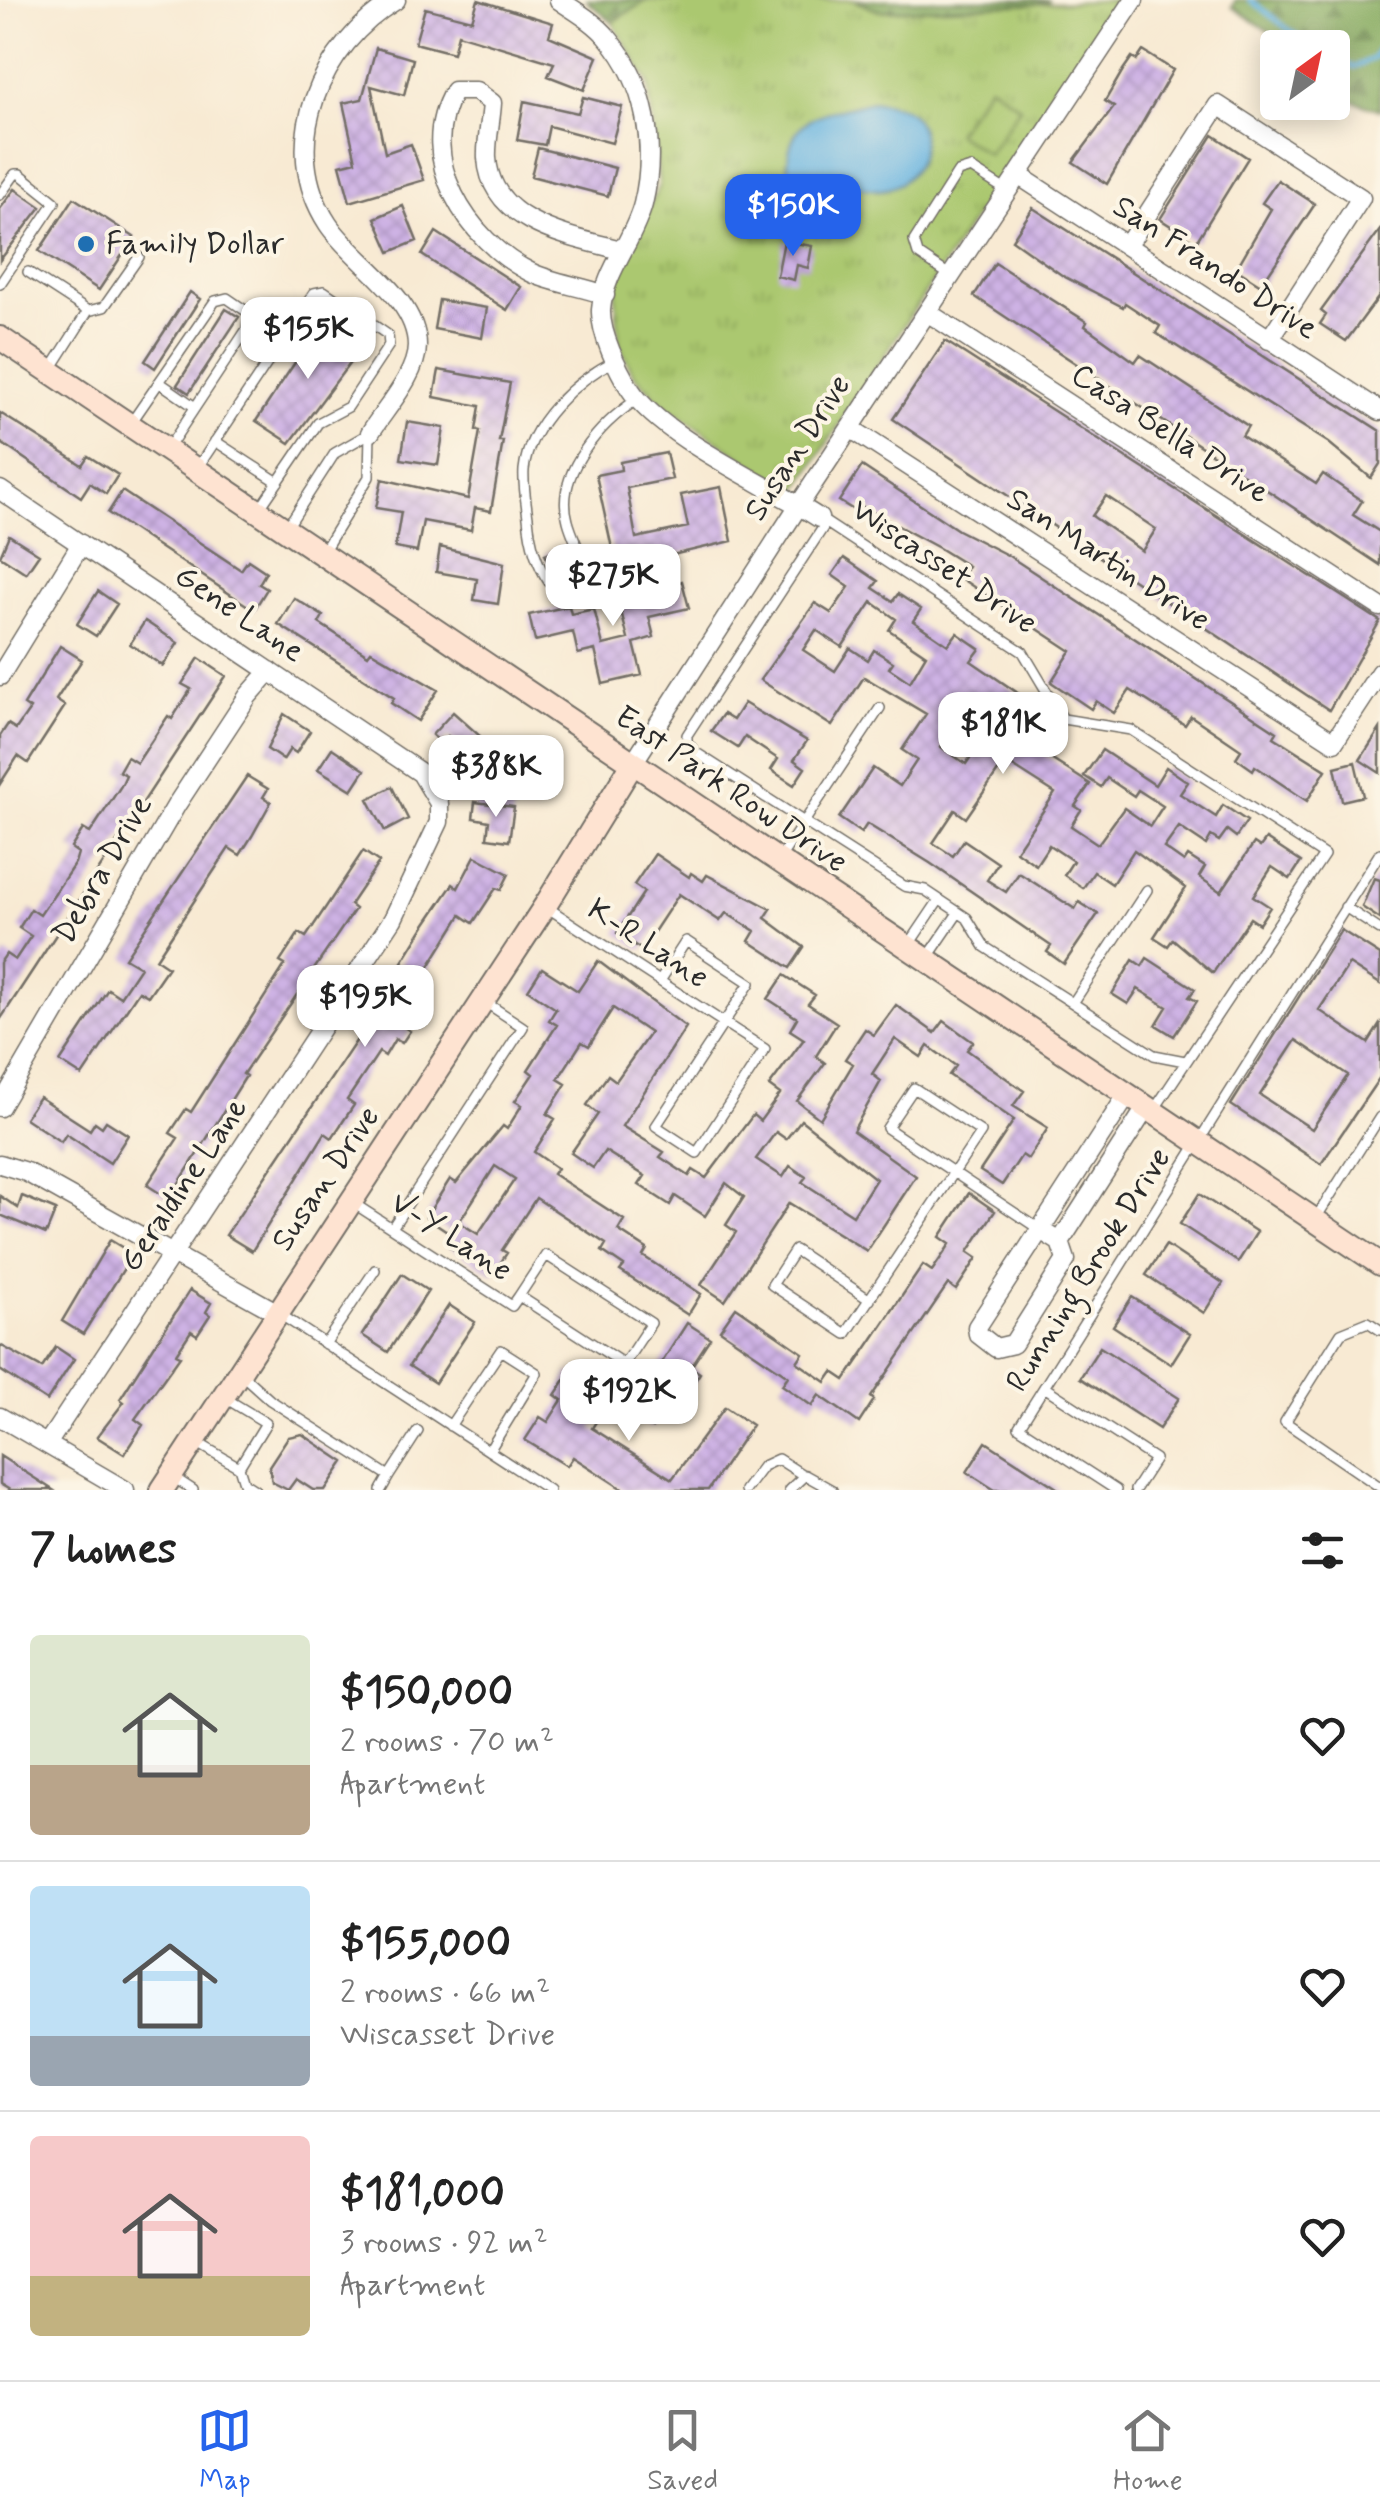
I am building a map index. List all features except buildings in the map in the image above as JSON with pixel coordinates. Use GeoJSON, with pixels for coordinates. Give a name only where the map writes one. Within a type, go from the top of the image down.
{"type":"FeatureCollection","features":[{"type":"Feature","properties":{"kind":"main road","name":"East Park Row Drive"},"geometry":{"type":"LineString","coordinates":[[0,338],[1380,1264]]}},
{"type":"Feature","properties":{"kind":"main road","name":"Susan Drive"},"geometry":{"type":"LineString","coordinates":[[166,1483],[634,764]]}},
{"type":"Feature","properties":{"kind":"street"},"geometry":{"type":"LineString","coordinates":[[370,433],[415,362],[418,343],[411,319],[352,254],[317,205],[305,156],[306,126],[321,79],[359,28],[396,0]]}},
{"type":"Feature","properties":{"kind":"street","name":"Wiscasset Drive"},"geometry":{"type":"LineString","coordinates":[[559,0],[608,37],[641,99],[649,127],[643,204],[621,250],[600,314],[616,360],[638,398],[680,434],[822,520]]}},
{"type":"Feature","properties":{"kind":"street","name":"Susan Drive"},"geometry":{"type":"LineString","coordinates":[[634,764],[799,505],[1134,0]]}},
{"type":"Feature","properties":{"kind":"street"},"geometry":{"type":"LineString","coordinates":[[605,295],[534,274],[497,253],[466,219],[450,186],[439,143],[443,110],[454,92],[476,91],[492,103],[486,156],[492,182],[512,208],[546,231],[621,250]]}},
{"type":"Feature","properties":{"kind":"street"},"geometry":{"type":"LineString","coordinates":[[1126,246],[1218,105],[1362,198],[1269,340]]}},
{"type":"Feature","properties":{"kind":"street","name":"San Frando Drive"},"geometry":{"type":"LineString","coordinates":[[1013,183],[1126,246],[1380,411]]}},
{"type":"Feature","properties":{"kind":"street","name":"Casa Bella Drive"},"geometry":{"type":"LineString","coordinates":[[927,312],[1380,607]]}},
{"type":"Feature","properties":{"kind":"street","name":"San Martin Drive"},"geometry":{"type":"LineString","coordinates":[[850,428],[1334,742],[1380,672]]}},
{"type":"Feature","properties":{"kind":"street","name":"Gene Lane"},"geometry":{"type":"LineString","coordinates":[[0,490],[421,772],[436,795]]}},
{"type":"Feature","properties":{"kind":"street"},"geometry":{"type":"LineString","coordinates":[[0,676],[81,544]]}},
{"type":"Feature","properties":{"kind":"street","name":"Debra Drive"},"geometry":{"type":"LineString","coordinates":[[0,1107],[177,804],[248,696],[270,671]]}},
{"type":"Feature","properties":{"kind":"street","name":"Geraldine Lane"},"geometry":{"type":"LineString","coordinates":[[47,1444],[393,918],[439,822],[436,795]]}},
{"type":"Feature","properties":{"kind":"street"},"geometry":{"type":"LineString","coordinates":[[1040,1229],[1060,1242],[1066,1260],[1012,1344],[996,1348],[985,1342],[977,1328],[1040,1229],[1142,1106]]}},
{"type":"Feature","properties":{"kind":"street"},"geometry":{"type":"LineString","coordinates":[[1060,1242],[1142,1106]]}},
{"type":"Feature","properties":{"kind":"street"},"geometry":{"type":"LineString","coordinates":[[0,1164],[26,1172],[276,1312]]}},
{"type":"Feature","properties":{"kind":"street"},"geometry":{"type":"LineString","coordinates":[[0,1417],[125,1490]]}},
{"type":"Feature","properties":{"kind":"lane"},"geometry":{"type":"LineString","coordinates":[[951,276],[918,254],[914,240],[958,172],[971,168],[1013,183]]}},
{"type":"Feature","properties":{"kind":"lane"},"geometry":{"type":"LineString","coordinates":[[0,195],[15,174],[20,174],[55,202],[0,284]]}},
{"type":"Feature","properties":{"kind":"lane"},"geometry":{"type":"LineString","coordinates":[[50,372],[88,311],[104,307],[139,257]]}},
{"type":"Feature","properties":{"kind":"lane"},"geometry":{"type":"LineString","coordinates":[[28,272],[88,311]]}},
{"type":"Feature","properties":{"kind":"lane"},"geometry":{"type":"LineString","coordinates":[[196,470],[314,293],[324,292],[388,336],[389,345],[348,407],[318,422],[258,511]]}},
{"type":"Feature","properties":{"kind":"lane"},"geometry":{"type":"LineString","coordinates":[[129,425],[214,301],[226,298],[249,313],[248,329],[167,450]]}},
{"type":"Feature","properties":{"kind":"lane"},"geometry":{"type":"LineString","coordinates":[[616,360],[592,372],[562,396],[526,458],[530,532],[538,566],[549,582],[568,583],[584,565],[567,518],[568,486],[581,454],[622,408],[638,398]]}},
{"type":"Feature","properties":{"kind":"lane"},"geometry":{"type":"LineString","coordinates":[[158,382],[196,407]]}},
{"type":"Feature","properties":{"kind":"lane"},"geometry":{"type":"LineString","coordinates":[[286,530],[335,453],[370,433]]}},
{"type":"Feature","properties":{"kind":"lane"},"geometry":{"type":"LineString","coordinates":[[322,554],[369,478],[370,433]]}},
{"type":"Feature","properties":{"kind":"lane"},"geometry":{"type":"LineString","coordinates":[[215,441],[278,482]]}},
{"type":"Feature","properties":{"kind":"lane"},"geometry":{"type":"LineString","coordinates":[[822,520],[687,735],[695,752],[904,886],[925,890],[958,913],[986,946],[1154,1055],[1185,1062]]}},
{"type":"Feature","properties":{"kind":"lane","name":"Wiscasset Drive"},"geometry":{"type":"LineString","coordinates":[[822,520],[1023,652],[1063,720],[1130,730],[1324,855],[1185,1062],[1142,1106]]}},
{"type":"Feature","properties":{"kind":"lane"},"geometry":{"type":"LineString","coordinates":[[778,860],[880,708]]}},
{"type":"Feature","properties":{"kind":"lane","name":"Running Brook Drive"},"geometry":{"type":"LineString","coordinates":[[1116,1490],[1019,1427],[1380,853]]}},
{"type":"Feature","properties":{"kind":"lane"},"geometry":{"type":"LineString","coordinates":[[1073,1003],[1147,890]]}},
{"type":"Feature","properties":{"kind":"lane"},"geometry":{"type":"LineString","coordinates":[[917,953],[939,900]]}},
{"type":"Feature","properties":{"kind":"lane","name":"K-R Lane"},"geometry":{"type":"LineString","coordinates":[[545,906],[765,1049],[697,1153],[656,1126],[724,1023]]}},
{"type":"Feature","properties":{"kind":"lane"},"geometry":{"type":"LineString","coordinates":[[1346,907],[1380,930]]}},
{"type":"Feature","properties":{"kind":"lane"},"geometry":{"type":"LineString","coordinates":[[917,953],[958,913]]}},
{"type":"Feature","properties":{"kind":"lane"},"geometry":{"type":"LineString","coordinates":[[660,981],[686,941],[734,972],[750,983],[724,1023]]}},
{"type":"Feature","properties":{"kind":"lane"},"geometry":{"type":"LineString","coordinates":[[392,1228],[523,1027],[483,1000]]}},
{"type":"Feature","properties":{"kind":"lane"},"geometry":{"type":"LineString","coordinates":[[870,1300],[795,1250],[772,1285],[846,1334],[870,1300],[954,1172],[981,1132],[914,1088],[887,1128],[954,1172],[1040,1229]]}},
{"type":"Feature","properties":{"kind":"lane"},"geometry":{"type":"LineString","coordinates":[[1314,1221],[1380,1117]]}},
{"type":"Feature","properties":{"kind":"lane","name":"V-Y Lane"},"geometry":{"type":"LineString","coordinates":[[352,1202],[512,1306],[546,1255],[651,1323],[624,1364],[519,1296]]}},
{"type":"Feature","properties":{"kind":"lane"},"geometry":{"type":"LineString","coordinates":[[326,1344],[375,1270]]}},
{"type":"Feature","properties":{"kind":"lane"},"geometry":{"type":"LineString","coordinates":[[276,1312],[550,1490]]}},
{"type":"Feature","properties":{"kind":"lane"},"geometry":{"type":"LineString","coordinates":[[1380,1330],[1368,1322],[1342,1333],[1285,1422],[1380,1486]]}},
{"type":"Feature","properties":{"kind":"lane"},"geometry":{"type":"LineString","coordinates":[[450,1426],[501,1350],[537,1374],[489,1450]]}},
{"type":"Feature","properties":{"kind":"lane"},"geometry":{"type":"LineString","coordinates":[[238,1371],[270,1400],[390,1476]]}},
{"type":"Feature","properties":{"kind":"lane"},"geometry":{"type":"LineString","coordinates":[[1044,1387],[1155,1459],[1135,1490]]}},
{"type":"Feature","properties":{"kind":"lane"},"geometry":{"type":"LineString","coordinates":[[222,1396],[266,1423],[239,1467]]}},
{"type":"Feature","properties":{"kind":"lane"},"geometry":{"type":"LineString","coordinates":[[381,1490],[418,1431]]}},
{"type":"Feature","properties":{"kind":"lane"},"geometry":{"type":"LineString","coordinates":[[194,1440],[239,1467],[244,1484],[254,1490]]}},
{"type":"Feature","properties":{"kind":"lane"},"geometry":{"type":"LineString","coordinates":[[745,1490],[763,1466],[778,1459],[832,1490]]}},
{"type":"Feature","properties":{"kind":"lane"},"geometry":{"type":"LineString","coordinates":[[789,1490],[803,1475]]}},
{"type":"Feature","properties":{"kind":"lane"},"geometry":{"type":"LineString","coordinates":[[166,1483],[192,1490]]}},
{"type":"Feature","properties":{"kind":"green space"},"geometry":{"type":"Polygon","coordinates":[[[586,0],[647,0],[612,22],[586,0]]]}},
{"type":"Feature","properties":{"kind":"green space"},"geometry":{"type":"Polygon","coordinates":[[[647,0],[854,0],[880,11],[1116,0],[795,493],[665,406],[633,374],[619,344],[614,274],[659,187],[648,82],[612,22],[647,0]]]}},
{"type":"Feature","properties":{"kind":"green space"},"geometry":{"type":"Polygon","coordinates":[[[854,0],[1050,0],[1037,4],[879,11],[854,0]]]}},
{"type":"Feature","properties":{"kind":"green space"},"geometry":{"type":"Polygon","coordinates":[[[1235,0],[1380,0],[1380,110],[1350,100],[1350,30],[1267,30],[1232,7],[1235,0]]]}},
{"type":"Feature","properties":{"kind":"green space"},"geometry":{"type":"Polygon","coordinates":[[[989,85],[1020,107],[988,154],[956,133],[989,85]]]}},
{"type":"Feature","properties":{"kind":"water"},"geometry":{"type":"Polygon","coordinates":[[[872,101],[903,108],[921,129],[920,155],[906,178],[881,190],[788,174],[793,138],[800,127],[823,114],[872,101]]]}},
{"type":"Feature","properties":{"kind":"waterway"},"geometry":{"type":"LineString","coordinates":[[1250,0],[1289,30]]}},
{"type":"Feature","properties":{"kind":"waterway"},"geometry":{"type":"LineString","coordinates":[[1350,66],[1374,58],[1380,47]]}},
{"type":"Feature","properties":{"kind":"place","name":"Family Dollar"},"geometry":{"type":"Point","coordinates":[86,244]}}]}
